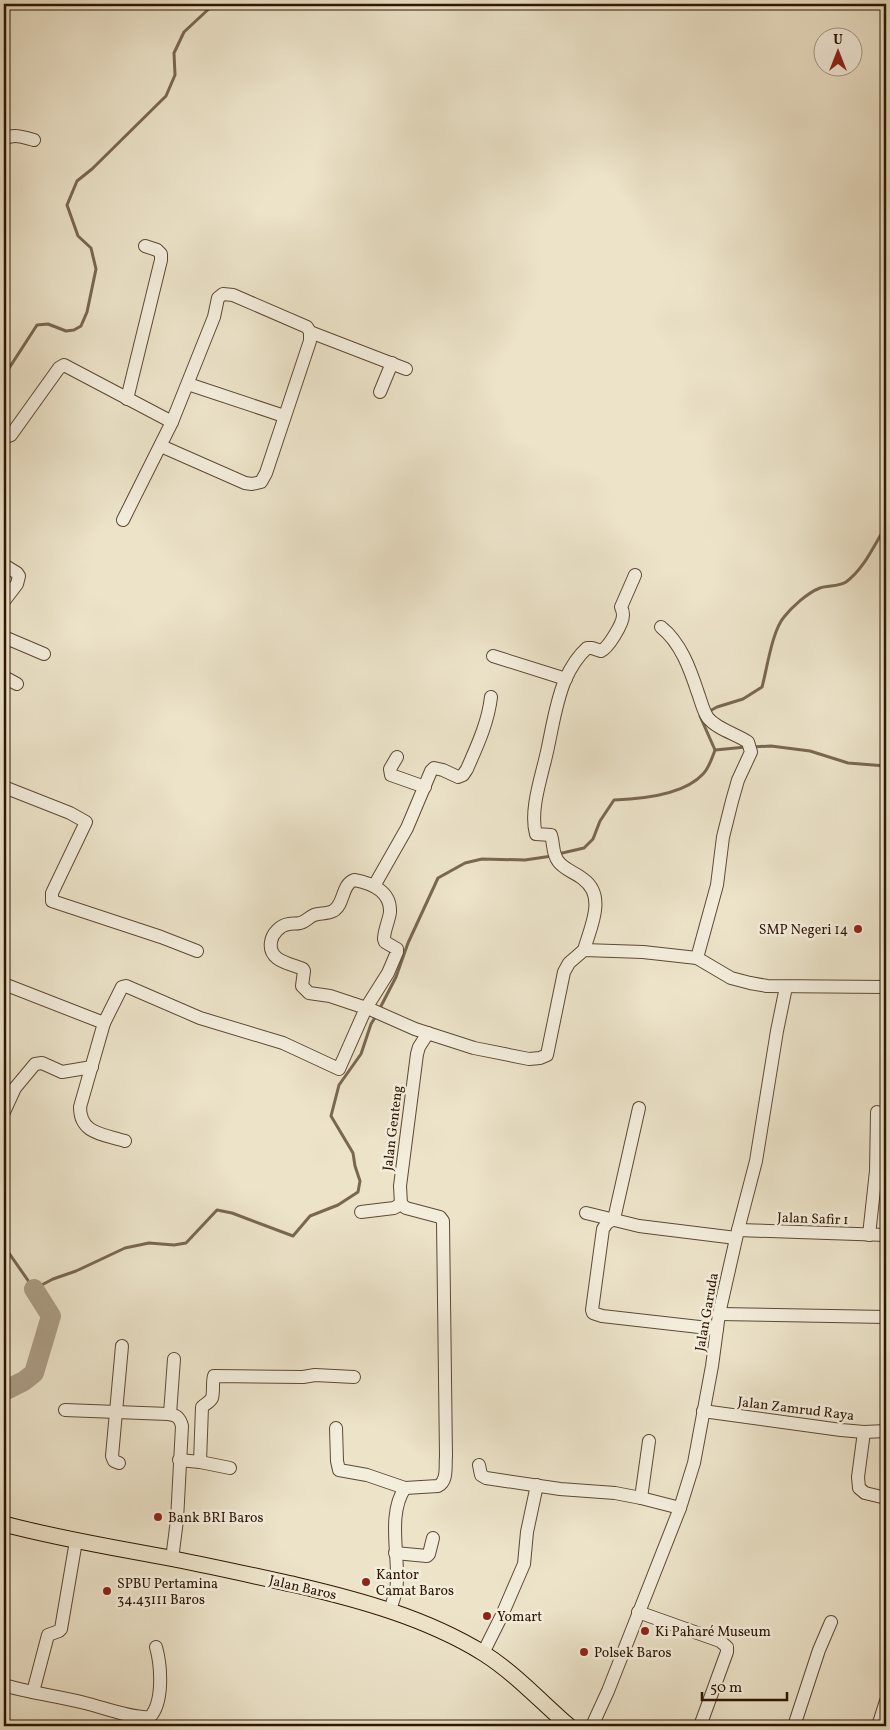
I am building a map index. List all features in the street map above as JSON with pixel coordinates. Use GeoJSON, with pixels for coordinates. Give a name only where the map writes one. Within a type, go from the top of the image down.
{"type":"FeatureCollection","features":[{"type":"Feature","properties":{"kind":"main road","name":"Jalan Baros"},"geometry":{"type":"LineString","coordinates":[[4,1524],[76,1541],[172,1558],[338,1595],[390,1610],[455,1637],[483,1653],[504,1668],[569,1726]]}},
{"type":"Feature","properties":{"kind":"street"},"geometry":{"type":"LineString","coordinates":[[4,140],[14,136],[34,140]]}},
{"type":"Feature","properties":{"kind":"street"},"geometry":{"type":"LineString","coordinates":[[127,399],[161,260],[161,254],[157,250],[146,246]]}},
{"type":"Feature","properties":{"kind":"street"},"geometry":{"type":"LineString","coordinates":[[123,520],[172,422],[214,317],[218,298],[223,294],[233,295],[307,326],[310,332],[310,341],[266,473],[261,482],[246,483],[161,446]]}},
{"type":"Feature","properties":{"kind":"street"},"geometry":{"type":"LineString","coordinates":[[310,332],[406,369]]}},
{"type":"Feature","properties":{"kind":"street"},"geometry":{"type":"LineString","coordinates":[[380,392],[392,363]]}},
{"type":"Feature","properties":{"kind":"street"},"geometry":{"type":"LineString","coordinates":[[4,438],[11,435],[59,368],[64,365],[172,422]]}},
{"type":"Feature","properties":{"kind":"street"},"geometry":{"type":"LineString","coordinates":[[188,384],[284,416]]}},
{"type":"Feature","properties":{"kind":"street"},"geometry":{"type":"LineString","coordinates":[[4,564],[19,576],[17,584],[4,600]]}},
{"type":"Feature","properties":{"kind":"street"},"geometry":{"type":"LineString","coordinates":[[125,1141],[87,1128],[81,1120],[80,1107],[104,1023],[122,987],[126,986],[200,1018],[283,1044],[338,1068],[373,1011],[397,952],[397,949],[385,942],[384,939],[390,912],[389,901],[385,894],[374,886],[354,880],[350,882],[339,905],[334,910],[315,914],[301,923],[280,927],[272,938],[270,945],[273,956],[278,960],[303,969],[302,985],[305,991],[311,994],[330,996],[373,1011],[428,1033],[474,1048],[529,1059],[544,1057],[548,1051],[564,972],[569,963],[584,950],[596,910],[595,897],[586,880],[559,863],[553,851],[550,835],[536,834],[534,817],[555,710],[566,678],[587,648],[601,651],[606,647],[622,621],[621,607],[635,575]]}},
{"type":"Feature","properties":{"kind":"street"},"geometry":{"type":"LineString","coordinates":[[661,627],[670,635],[681,651],[708,718],[748,742],[751,752],[738,780],[732,801],[723,838],[717,885],[697,958]]}},
{"type":"Feature","properties":{"kind":"street"},"geometry":{"type":"LineString","coordinates":[[4,637],[44,654]]}},
{"type":"Feature","properties":{"kind":"street"},"geometry":{"type":"LineString","coordinates":[[493,656],[566,678]]}},
{"type":"Feature","properties":{"kind":"street"},"geometry":{"type":"LineString","coordinates":[[4,678],[17,684]]}},
{"type":"Feature","properties":{"kind":"street"},"geometry":{"type":"LineString","coordinates":[[374,886],[397,848],[429,774],[434,768],[443,770],[456,777],[463,775],[482,736],[489,713],[491,697]]}},
{"type":"Feature","properties":{"kind":"street"},"geometry":{"type":"LineString","coordinates":[[397,757],[390,769],[391,775],[425,787]]}},
{"type":"Feature","properties":{"kind":"street"},"geometry":{"type":"LineString","coordinates":[[4,787],[70,813],[86,822],[52,893],[52,901],[197,951]]}},
{"type":"Feature","properties":{"kind":"street"},"geometry":{"type":"LineString","coordinates":[[584,950],[643,952],[697,958],[731,978],[750,984],[786,987],[886,988]]}},
{"type":"Feature","properties":{"kind":"street"},"geometry":{"type":"LineString","coordinates":[[4,984],[104,1023]]}},
{"type":"Feature","properties":{"kind":"street","name":"Jalan Garuda"},"geometry":{"type":"LineString","coordinates":[[592,1726],[608,1691],[680,1508],[694,1462],[720,1314],[737,1234],[756,1161],[786,987]]}},
{"type":"Feature","properties":{"kind":"street","name":"Jalan Genteng"},"geometry":{"type":"LineString","coordinates":[[401,1204],[400,1186],[417,1054],[428,1033]]}},
{"type":"Feature","properties":{"kind":"street"},"geometry":{"type":"LineString","coordinates":[[4,1112],[16,1088],[35,1064],[42,1064],[62,1072],[92,1067]]}},
{"type":"Feature","properties":{"kind":"street"},"geometry":{"type":"LineString","coordinates":[[639,1108],[614,1220],[606,1223],[603,1229],[593,1313],[602,1316],[717,1329]]}},
{"type":"Feature","properties":{"kind":"street"},"geometry":{"type":"LineString","coordinates":[[869,1235],[881,1172],[877,1112]]}},
{"type":"Feature","properties":{"kind":"street"},"geometry":{"type":"LineString","coordinates":[[336,1428],[339,1470],[367,1475],[405,1488],[438,1486],[444,1479],[446,1456],[446,1327],[443,1221],[440,1217],[406,1208],[401,1204],[394,1208],[361,1212]]}},
{"type":"Feature","properties":{"kind":"street","name":"Jalan Safir 1"},"geometry":{"type":"LineString","coordinates":[[586,1212],[639,1226],[737,1234],[886,1236]]}},
{"type":"Feature","properties":{"kind":"street"},"geometry":{"type":"LineString","coordinates":[[720,1314],[886,1317]]}},
{"type":"Feature","properties":{"kind":"street"},"geometry":{"type":"LineString","coordinates":[[119,1463],[112,1459],[122,1346]]}},
{"type":"Feature","properties":{"kind":"street"},"geometry":{"type":"LineString","coordinates":[[170,1414],[174,1359]]}},
{"type":"Feature","properties":{"kind":"street"},"geometry":{"type":"LineString","coordinates":[[200,1462],[202,1407],[212,1397],[214,1376],[303,1377],[315,1375],[354,1377]]}},
{"type":"Feature","properties":{"kind":"street"},"geometry":{"type":"LineString","coordinates":[[65,1410],[175,1414],[181,1422],[177,1520],[172,1558]]}},
{"type":"Feature","properties":{"kind":"street","name":"Jalan Zamrud Raya"},"geometry":{"type":"LineString","coordinates":[[703,1411],[864,1432],[886,1431]]}},
{"type":"Feature","properties":{"kind":"street"},"geometry":{"type":"LineString","coordinates":[[864,1432],[858,1477],[859,1488],[865,1493],[886,1498]]}},
{"type":"Feature","properties":{"kind":"street"},"geometry":{"type":"LineString","coordinates":[[641,1498],[649,1441]]}},
{"type":"Feature","properties":{"kind":"street"},"geometry":{"type":"LineString","coordinates":[[179,1460],[230,1468]]}},
{"type":"Feature","properties":{"kind":"street"},"geometry":{"type":"LineString","coordinates":[[479,1465],[481,1474],[486,1478],[641,1498],[680,1508]]}},
{"type":"Feature","properties":{"kind":"street"},"geometry":{"type":"LineString","coordinates":[[483,1653],[524,1564],[527,1532],[537,1485]]}},
{"type":"Feature","properties":{"kind":"street"},"geometry":{"type":"LineString","coordinates":[[390,1610],[397,1579],[397,1509],[401,1494],[405,1488]]}},
{"type":"Feature","properties":{"kind":"street"},"geometry":{"type":"LineString","coordinates":[[396,1553],[426,1556],[429,1554],[433,1538]]}},
{"type":"Feature","properties":{"kind":"street"},"geometry":{"type":"LineString","coordinates":[[33,1692],[48,1635],[61,1629],[76,1541]]}},
{"type":"Feature","properties":{"kind":"street"},"geometry":{"type":"LineString","coordinates":[[638,1612],[720,1641],[727,1647],[727,1652],[700,1726]]}},
{"type":"Feature","properties":{"kind":"street"},"geometry":{"type":"LineString","coordinates":[[794,1726],[819,1650],[831,1622]]}},
{"type":"Feature","properties":{"kind":"street"},"geometry":{"type":"LineString","coordinates":[[4,1685],[113,1711],[150,1717],[154,1713],[159,1697],[160,1662],[156,1647]]}},
{"type":"Feature","properties":{"kind":"street"},"geometry":{"type":"LineString","coordinates":[[878,1726],[886,1701]]}},
{"type":"Feature","properties":{"kind":"waterway"},"geometry":{"type":"LineString","coordinates":[[4,376],[37,325],[48,324],[66,331],[74,330],[81,326],[87,312],[96,269],[91,248],[78,236],[67,205],[77,181],[92,169],[166,96],[175,75],[174,53],[184,32],[214,4]]}},
{"type":"Feature","properties":{"kind":"waterway"},"geometry":{"type":"LineString","coordinates":[[708,712],[717,707],[743,699],[762,687],[776,631],[784,617],[795,605],[815,590],[843,584],[852,577],[863,564],[886,526]]}},
{"type":"Feature","properties":{"kind":"waterway"},"geometry":{"type":"LineString","coordinates":[[558,854],[584,848],[593,839],[600,821],[614,800],[649,797],[674,791],[685,787],[703,774],[709,766],[715,750],[700,716],[702,715]]}},
{"type":"Feature","properties":{"kind":"waterway"},"geometry":{"type":"LineString","coordinates":[[752,747],[771,746],[810,751],[848,763],[886,766]]}},
{"type":"Feature","properties":{"kind":"waterway"},"geometry":{"type":"LineString","coordinates":[[715,750],[746,747]]}},
{"type":"Feature","properties":{"kind":"waterway"},"geometry":{"type":"LineString","coordinates":[[379,1010],[396,977],[408,943],[438,878],[465,863],[482,859],[525,860],[552,856]]}},
{"type":"Feature","properties":{"kind":"waterway"},"geometry":{"type":"LineString","coordinates":[[4,1246],[34,1289],[125,1248],[149,1243],[174,1245],[186,1243],[217,1210],[232,1213],[293,1236],[310,1216],[338,1205],[358,1192],[360,1181],[353,1153],[331,1116],[339,1085],[361,1054],[371,1024],[376,1016]]}},
{"type":"Feature","properties":{"kind":"waterway"},"geometry":{"type":"LineString","coordinates":[[4,1391],[24,1381],[34,1373],[51,1316],[34,1289]]}},
{"type":"Feature","properties":{"kind":"place","name":"SMP Negeri 14"},"geometry":{"type":"Point","coordinates":[858,929]}},
{"type":"Feature","properties":{"kind":"place","name":"Bank BRI Baros"},"geometry":{"type":"Point","coordinates":[158,1517]}},
{"type":"Feature","properties":{"kind":"place","name":"Kantor Camat Baros"},"geometry":{"type":"Point","coordinates":[366,1582]}},
{"type":"Feature","properties":{"kind":"place","name":"SPBU Pertamina 34.43111 Baros"},"geometry":{"type":"Point","coordinates":[107,1591]}},
{"type":"Feature","properties":{"kind":"place","name":"Yomart"},"geometry":{"type":"Point","coordinates":[487,1616]}},
{"type":"Feature","properties":{"kind":"place","name":"Ki Paharé Museum"},"geometry":{"type":"Point","coordinates":[645,1631]}},
{"type":"Feature","properties":{"kind":"place","name":"Polsek Baros"},"geometry":{"type":"Point","coordinates":[584,1652]}}]}
